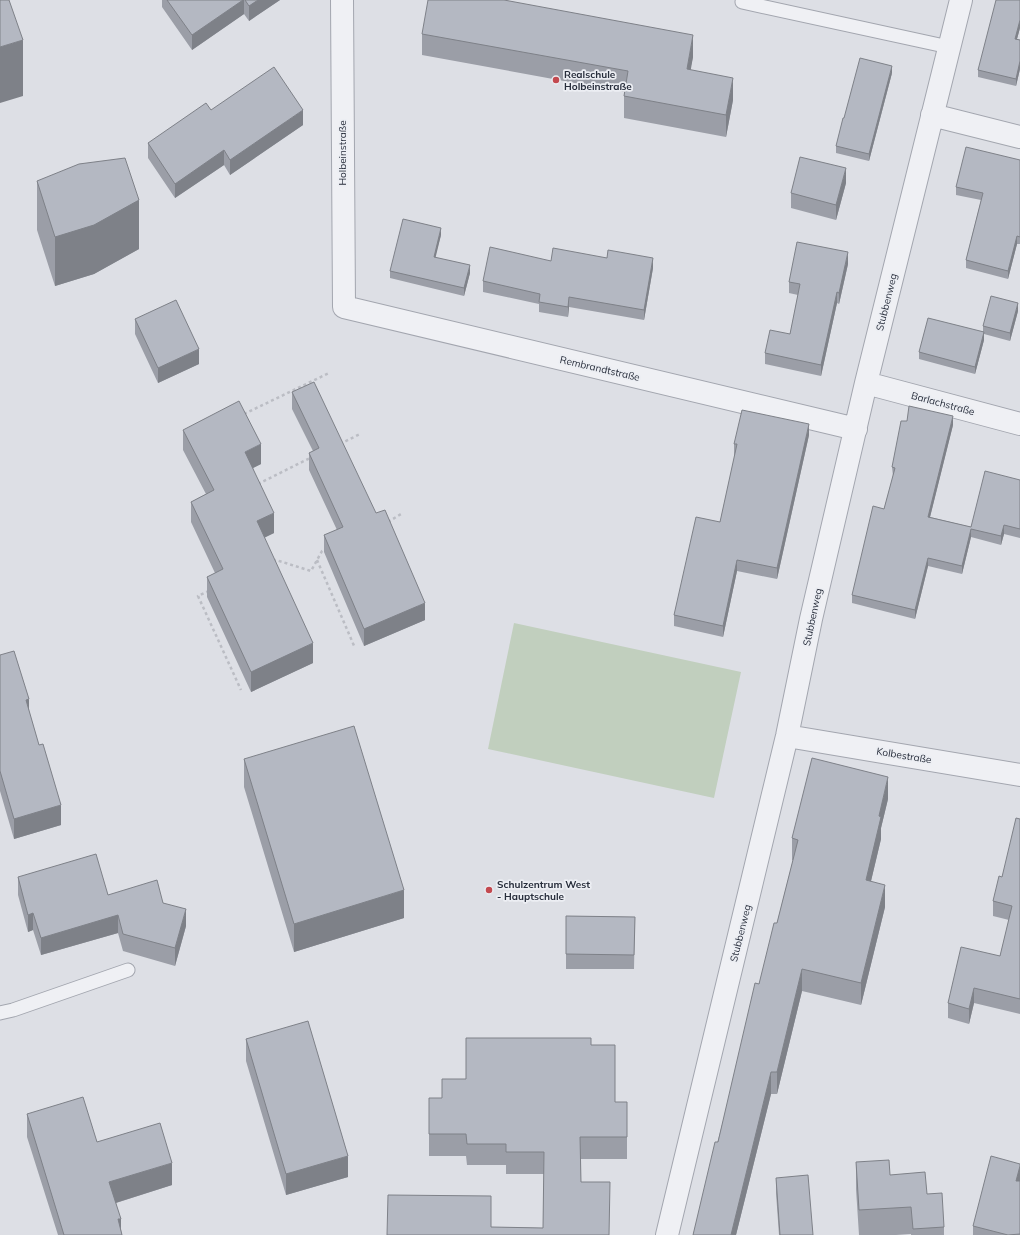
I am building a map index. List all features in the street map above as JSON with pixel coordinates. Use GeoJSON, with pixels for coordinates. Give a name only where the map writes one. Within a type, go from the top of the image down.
{"type":"FeatureCollection","features":[{"type":"Feature","properties":{"kind":"street","name":"Holbeinstraße"},"geometry":{"type":"LineString","coordinates":[[342,0],[344,307]]}},
{"type":"Feature","properties":{"kind":"street","name":"Stubbenweg"},"geometry":{"type":"LineString","coordinates":[[667,1235],[787,736],[811,619],[866,383],[961,0]]}},
{"type":"Feature","properties":{"kind":"street"},"geometry":{"type":"LineString","coordinates":[[932,115],[1020,137]]}},
{"type":"Feature","properties":{"kind":"street","name":"Rembrandtstraße"},"geometry":{"type":"LineString","coordinates":[[344,307],[856,430]]}},
{"type":"Feature","properties":{"kind":"street","name":"Barlachstraße"},"geometry":{"type":"LineString","coordinates":[[866,383],[1020,424]]}},
{"type":"Feature","properties":{"kind":"street","name":"Kolbestraße"},"geometry":{"type":"LineString","coordinates":[[787,736],[1020,775]]}},
{"type":"Feature","properties":{"kind":"lane"},"geometry":{"type":"LineString","coordinates":[[742,2],[949,47]]}},
{"type":"Feature","properties":{"kind":"lane"},"geometry":{"type":"LineString","coordinates":[[0,1013],[13,1010],[128,970]]}},
{"type":"Feature","properties":{"kind":"path"},"geometry":{"type":"LineString","coordinates":[[243,414],[329,373]]}},
{"type":"Feature","properties":{"kind":"path"},"geometry":{"type":"LineString","coordinates":[[339,444],[360,434]]}},
{"type":"Feature","properties":{"kind":"path"},"geometry":{"type":"LineString","coordinates":[[256,485],[312,458]]}},
{"type":"Feature","properties":{"kind":"path"},"geometry":{"type":"LineString","coordinates":[[382,524],[401,514]]}},
{"type":"Feature","properties":{"kind":"path"},"geometry":{"type":"LineString","coordinates":[[269,563],[276,560],[310,571],[322,551],[328,548]]}},
{"type":"Feature","properties":{"kind":"path"},"geometry":{"type":"LineString","coordinates":[[317,560],[355,648]]}},
{"type":"Feature","properties":{"kind":"path"},"geometry":{"type":"LineString","coordinates":[[212,590],[198,596],[241,690]]}},
{"type":"Feature","properties":{"kind":"green space"},"geometry":{"type":"Polygon","coordinates":[[[514,623],[741,672],[714,798],[488,749],[514,623]]]}},
{"type":"Feature","properties":{"kind":"building"},"geometry":{"type":"Polygon","coordinates":[[[0,0],[9,0],[23,40],[0,47],[0,0]]]}},
{"type":"Feature","properties":{"kind":"building"},"geometry":{"type":"Polygon","coordinates":[[[167,0],[243,0],[192,35],[167,0]]]}},
{"type":"Feature","properties":{"kind":"building"},"geometry":{"type":"Polygon","coordinates":[[[245,0],[258,0],[249,6],[245,0]]]}},
{"type":"Feature","properties":{"kind":"building"},"geometry":{"type":"Polygon","coordinates":[[[428,0],[504,0],[693,35],[687,69],[733,78],[726,115],[624,96],[628,71],[422,34],[428,0]]]}},
{"type":"Feature","properties":{"kind":"building"},"geometry":{"type":"Polygon","coordinates":[[[996,0],[1020,0],[1020,20],[1015,39],[1020,40],[1020,61],[1016,79],[978,70],[996,0]]]}},
{"type":"Feature","properties":{"kind":"building"},"geometry":{"type":"Polygon","coordinates":[[[860,58],[892,66],[869,154],[836,146],[860,58]]]}},
{"type":"Feature","properties":{"kind":"building"},"geometry":{"type":"Polygon","coordinates":[[[274,67],[303,110],[230,160],[224,150],[175,184],[148,143],[206,103],[211,110],[274,67]]]}},
{"type":"Feature","properties":{"kind":"building"},"geometry":{"type":"Polygon","coordinates":[[[966,147],[1020,160],[1020,237],[1017,236],[1008,271],[966,260],[983,193],[956,187],[966,147]]]}},
{"type":"Feature","properties":{"kind":"building"},"geometry":{"type":"Polygon","coordinates":[[[800,157],[846,168],[836,205],[791,193],[800,157]]]}},
{"type":"Feature","properties":{"kind":"building"},"geometry":{"type":"Polygon","coordinates":[[[125,158],[139,200],[94,225],[55,237],[37,181],[79,164],[125,158]]]}},
{"type":"Feature","properties":{"kind":"building"},"geometry":{"type":"Polygon","coordinates":[[[403,219],[441,228],[434,257],[470,265],[464,288],[390,271],[403,219]]]}},
{"type":"Feature","properties":{"kind":"building"},"geometry":{"type":"Polygon","coordinates":[[[797,242],[848,252],[839,293],[837,292],[821,365],[765,353],[770,330],[790,334],[800,284],[789,282],[797,242]]]}},
{"type":"Feature","properties":{"kind":"building"},"geometry":{"type":"Polygon","coordinates":[[[490,247],[551,261],[553,248],[607,258],[608,250],[653,258],[644,310],[569,297],[568,307],[539,302],[540,294],[483,281],[490,247]]]}},
{"type":"Feature","properties":{"kind":"building"},"geometry":{"type":"Polygon","coordinates":[[[991,296],[1018,303],[1010,333],[983,326],[991,296]]]}},
{"type":"Feature","properties":{"kind":"building"},"geometry":{"type":"Polygon","coordinates":[[[176,300],[199,349],[158,368],[135,319],[176,300]]]}},
{"type":"Feature","properties":{"kind":"building"},"geometry":{"type":"Polygon","coordinates":[[[928,318],[984,332],[975,367],[919,352],[928,318]]]}},
{"type":"Feature","properties":{"kind":"building"},"geometry":{"type":"Polygon","coordinates":[[[314,382],[376,513],[385,510],[425,603],[364,629],[324,535],[343,527],[309,453],[319,448],[292,392],[314,382]]]}},
{"type":"Feature","properties":{"kind":"building"},"geometry":{"type":"Polygon","coordinates":[[[239,401],[261,444],[245,452],[274,513],[257,521],[313,643],[251,672],[207,577],[223,569],[191,502],[214,490],[183,430],[239,401]]]}},
{"type":"Feature","properties":{"kind":"building"},"geometry":{"type":"Polygon","coordinates":[[[909,406],[953,416],[928,517],[971,527],[985,471],[1020,480],[1020,529],[1004,525],[1001,536],[971,529],[962,566],[928,558],[915,610],[852,595],[873,506],[884,509],[895,468],[892,467],[901,421],[907,421],[909,406]]]}},
{"type":"Feature","properties":{"kind":"building"},"geometry":{"type":"Polygon","coordinates":[[[742,410],[809,424],[777,568],[737,560],[723,626],[674,615],[696,517],[720,522],[737,444],[734,444],[742,410]]]}},
{"type":"Feature","properties":{"kind":"building"},"geometry":{"type":"Polygon","coordinates":[[[14,651],[29,699],[26,700],[39,745],[43,744],[61,805],[14,819],[0,771],[0,655],[14,651]]]}},
{"type":"Feature","properties":{"kind":"building"},"geometry":{"type":"Polygon","coordinates":[[[354,726],[404,890],[294,924],[244,759],[354,726]]]}},
{"type":"Feature","properties":{"kind":"building"},"geometry":{"type":"Polygon","coordinates":[[[812,758],[888,777],[879,816],[881,817],[866,880],[885,885],[861,983],[802,969],[777,1072],[771,1072],[731,1235],[693,1235],[715,1142],[718,1142],[755,983],[759,984],[774,923],[777,923],[798,840],[792,838],[812,758]]]}},
{"type":"Feature","properties":{"kind":"building"},"geometry":{"type":"Polygon","coordinates":[[[1016,818],[1020,819],[1020,999],[974,988],[969,1009],[948,1003],[961,947],[1000,956],[1012,906],[993,901],[999,876],[1002,877],[1016,818]]]}},
{"type":"Feature","properties":{"kind":"building"},"geometry":{"type":"Polygon","coordinates":[[[96,854],[108,895],[157,880],[163,903],[186,909],[175,948],[123,934],[118,915],[41,938],[33,913],[28,915],[18,877],[96,854]]]}},
{"type":"Feature","properties":{"kind":"building"},"geometry":{"type":"Polygon","coordinates":[[[566,916],[635,917],[634,955],[566,954],[566,916]]]}},
{"type":"Feature","properties":{"kind":"building"},"geometry":{"type":"Polygon","coordinates":[[[308,1021],[348,1156],[286,1174],[246,1039],[308,1021]]]}},
{"type":"Feature","properties":{"kind":"building"},"geometry":{"type":"Polygon","coordinates":[[[466,1038],[591,1038],[591,1045],[615,1045],[615,1102],[627,1102],[627,1137],[580,1137],[581,1182],[610,1182],[609,1235],[387,1235],[388,1195],[491,1196],[491,1227],[543,1228],[544,1152],[506,1152],[506,1144],[467,1144],[466,1134],[429,1134],[429,1098],[442,1098],[442,1079],[466,1079],[466,1038]]]}},
{"type":"Feature","properties":{"kind":"building"},"geometry":{"type":"Polygon","coordinates":[[[83,1097],[97,1142],[160,1123],[172,1163],[109,1182],[121,1219],[118,1219],[122,1235],[64,1235],[27,1114],[83,1097]]]}},
{"type":"Feature","properties":{"kind":"building"},"geometry":{"type":"Polygon","coordinates":[[[991,1156],[1020,1164],[1016,1181],[1020,1181],[1020,1234],[1008,1235],[973,1226],[991,1156]]]}},
{"type":"Feature","properties":{"kind":"building"},"geometry":{"type":"Polygon","coordinates":[[[889,1160],[890,1175],[925,1172],[927,1194],[942,1193],[944,1227],[913,1229],[911,1207],[859,1210],[856,1162],[889,1160]]]}},
{"type":"Feature","properties":{"kind":"building"},"geometry":{"type":"Polygon","coordinates":[[[808,1175],[813,1235],[780,1235],[776,1178],[808,1175]]]}},
{"type":"Feature","properties":{"kind":"place","name":"Realschule Holbeinstraße"},"geometry":{"type":"Point","coordinates":[556,80]}},
{"type":"Feature","properties":{"kind":"place","name":"Schulzentrum West - Hauptschule"},"geometry":{"type":"Point","coordinates":[489,890]}}]}
